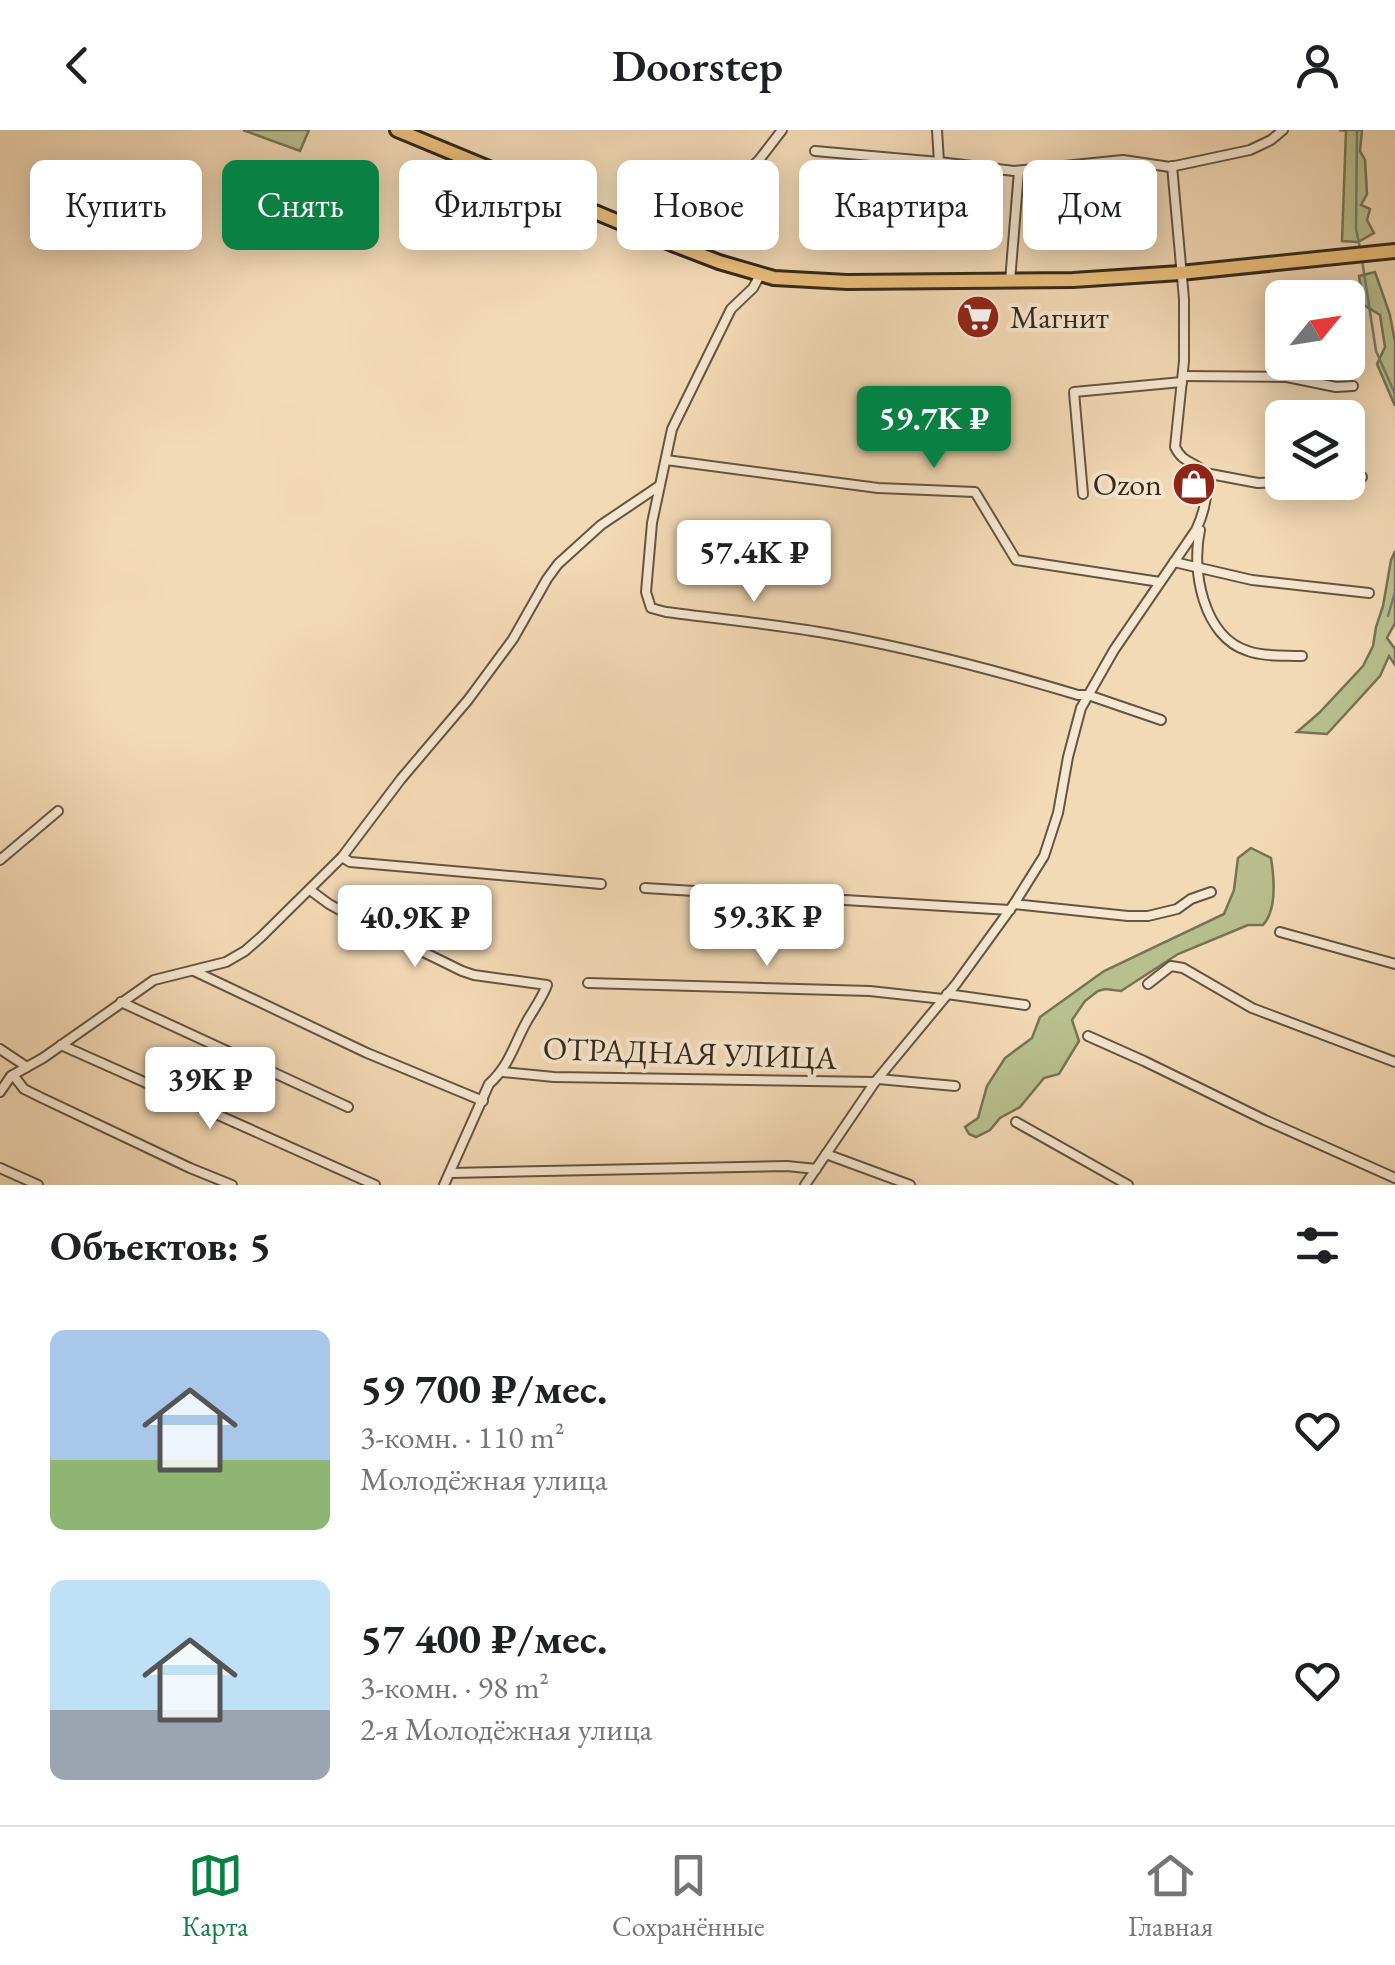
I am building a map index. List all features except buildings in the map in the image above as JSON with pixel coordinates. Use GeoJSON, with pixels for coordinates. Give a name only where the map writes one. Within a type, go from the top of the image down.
{"type":"FeatureCollection","features":[{"type":"Feature","properties":{"kind":"main road"},"geometry":{"type":"LineString","coordinates":[[397,130],[617,221]]}},
{"type":"Feature","properties":{"kind":"main road"},"geometry":{"type":"LineString","coordinates":[[688,250],[760,274],[824,281],[1073,280],[1395,252]]}},
{"type":"Feature","properties":{"kind":"street"},"geometry":{"type":"LineString","coordinates":[[759,160],[782,130]]}},
{"type":"Feature","properties":{"kind":"street"},"geometry":{"type":"LineString","coordinates":[[937,130],[939,160]]}},
{"type":"Feature","properties":{"kind":"street"},"geometry":{"type":"LineString","coordinates":[[1003,170],[1019,172],[1124,160],[1172,166],[1250,150],[1283,130]]}},
{"type":"Feature","properties":{"kind":"street"},"geometry":{"type":"LineString","coordinates":[[815,152],[914,160]]}},
{"type":"Feature","properties":{"kind":"street"},"geometry":{"type":"LineString","coordinates":[[1172,166],[1184,300],[1175,447],[1180,457],[1202,468],[1207,480],[1198,538],[1200,588],[1209,614],[1230,641],[1250,652],[1302,656]]}},
{"type":"Feature","properties":{"kind":"street"},"geometry":{"type":"LineString","coordinates":[[1010,281],[1019,172]]}},
{"type":"Feature","properties":{"kind":"street"},"geometry":{"type":"LineString","coordinates":[[760,274],[731,310],[672,429],[658,486],[648,557],[646,592],[650,608],[821,632],[913,650],[1088,696],[1161,720]]}},
{"type":"Feature","properties":{"kind":"street"},"geometry":{"type":"LineString","coordinates":[[1083,494],[1074,392],[1182,379],[1287,376],[1336,387],[1353,386]]}},
{"type":"Feature","properties":{"kind":"street"},"geometry":{"type":"LineString","coordinates":[[666,460],[878,488],[975,492],[1016,560],[1160,582]]}},
{"type":"Feature","properties":{"kind":"street"},"geometry":{"type":"LineString","coordinates":[[1205,473],[1265,482]]}},
{"type":"Feature","properties":{"kind":"street"},"geometry":{"type":"LineString","coordinates":[[0,1092],[13,1075],[154,980],[226,962],[245,951],[342,856],[500,659],[558,564],[601,525],[658,486]]}},
{"type":"Feature","properties":{"kind":"street"},"geometry":{"type":"LineString","coordinates":[[805,1185],[877,1081],[1012,907],[1044,856],[1058,813],[1076,724],[1088,696],[1203,516]]}},
{"type":"Feature","properties":{"kind":"street"},"geometry":{"type":"LineString","coordinates":[[1174,562],[1252,580],[1370,593]]}},
{"type":"Feature","properties":{"kind":"street"},"geometry":{"type":"LineString","coordinates":[[0,860],[58,811]]}},
{"type":"Feature","properties":{"kind":"street"},"geometry":{"type":"LineString","coordinates":[[342,856],[350,862],[602,884]]}},
{"type":"Feature","properties":{"kind":"street"},"geometry":{"type":"LineString","coordinates":[[645,888],[1128,916],[1177,909],[1191,898],[1211,892]]}},
{"type":"Feature","properties":{"kind":"street"},"geometry":{"type":"LineString","coordinates":[[310,890],[343,912],[462,971],[548,985],[503,1072],[490,1084],[444,1185]]}},
{"type":"Feature","properties":{"kind":"street"},"geometry":{"type":"LineString","coordinates":[[1280,932],[1395,964]]}},
{"type":"Feature","properties":{"kind":"street"},"geometry":{"type":"LineString","coordinates":[[1148,984],[1171,966],[1183,968],[1252,1008],[1395,1062]]}},
{"type":"Feature","properties":{"kind":"street"},"geometry":{"type":"LineString","coordinates":[[194,970],[367,1053],[482,1101]]}},
{"type":"Feature","properties":{"kind":"street"},"geometry":{"type":"LineString","coordinates":[[588,983],[870,991],[1025,1005]]}},
{"type":"Feature","properties":{"kind":"street"},"geometry":{"type":"LineString","coordinates":[[121,1002],[348,1108]]}},
{"type":"Feature","properties":{"kind":"street"},"geometry":{"type":"LineString","coordinates":[[1088,1036],[1395,1178]]}},
{"type":"Feature","properties":{"kind":"street"},"geometry":{"type":"LineString","coordinates":[[61,1046],[375,1185]]}},
{"type":"Feature","properties":{"kind":"street"},"geometry":{"type":"LineString","coordinates":[[0,1049],[26,1068]]}},
{"type":"Feature","properties":{"kind":"street","name":"ОТРАДНАЯ УЛИЦА"},"geometry":{"type":"LineString","coordinates":[[503,1072],[554,1077],[877,1081],[955,1086]]}},
{"type":"Feature","properties":{"kind":"street"},"geometry":{"type":"LineString","coordinates":[[13,1075],[24,1089],[40,1098],[232,1185]]}},
{"type":"Feature","properties":{"kind":"street"},"geometry":{"type":"LineString","coordinates":[[1016,1122],[1128,1185]]}},
{"type":"Feature","properties":{"kind":"street"},"geometry":{"type":"LineString","coordinates":[[826,1154],[910,1185]]}},
{"type":"Feature","properties":{"kind":"street"},"geometry":{"type":"LineString","coordinates":[[450,1173],[786,1166],[816,1169]]}},
{"type":"Feature","properties":{"kind":"street"},"geometry":{"type":"LineString","coordinates":[[0,1168],[38,1185]]}},
{"type":"Feature","properties":{"kind":"green space"},"geometry":{"type":"Polygon","coordinates":[[[243,130],[309,130],[300,151],[243,130]]]}},
{"type":"Feature","properties":{"kind":"green space"},"geometry":{"type":"Polygon","coordinates":[[[1339,130],[1362,130],[1360,151],[1365,160],[1367,194],[1361,205],[1370,209],[1367,220],[1374,233],[1358,242],[1342,241],[1346,131],[1339,130]]]}},
{"type":"Feature","properties":{"kind":"green space"},"geometry":{"type":"Polygon","coordinates":[[[1375,272],[1390,315],[1395,342],[1395,406],[1377,364],[1385,347],[1380,315],[1365,306],[1365,280],[1359,276],[1375,272]]]}},
{"type":"Feature","properties":{"kind":"green space"},"geometry":{"type":"Polygon","coordinates":[[[1395,551],[1395,623],[1387,638],[1395,649],[1395,665],[1389,656],[1380,676],[1327,734],[1297,732],[1363,666],[1373,646],[1395,551]]]}},
{"type":"Feature","properties":{"kind":"green space"},"geometry":{"type":"Polygon","coordinates":[[[1251,848],[1271,858],[1272,902],[1263,925],[1248,925],[1178,954],[1121,991],[1098,991],[1085,1001],[1072,1020],[1079,1041],[1059,1074],[1044,1078],[1020,1107],[1000,1118],[990,1130],[976,1137],[969,1134],[965,1127],[978,1118],[987,1086],[1005,1058],[1032,1038],[1040,1017],[1104,971],[1224,914],[1234,890],[1238,858],[1251,848]]]}},
{"type":"Feature","properties":{"kind":"waterway"},"geometry":{"type":"LineString","coordinates":[[1357,130],[1356,229],[1360,248]]}},
{"type":"Feature","properties":{"kind":"waterway"},"geometry":{"type":"LineString","coordinates":[[1362,260],[1376,351],[1395,394]]}},
{"type":"Feature","properties":{"kind":"waterway"},"geometry":{"type":"LineString","coordinates":[[1388,616],[1395,592]]}},
{"type":"Feature","properties":{"kind":"place","name":"Магнит"},"geometry":{"type":"Point","coordinates":[978,317]}},
{"type":"Feature","properties":{"kind":"place","name":"Ozon"},"geometry":{"type":"Point","coordinates":[1194,484]}}]}
